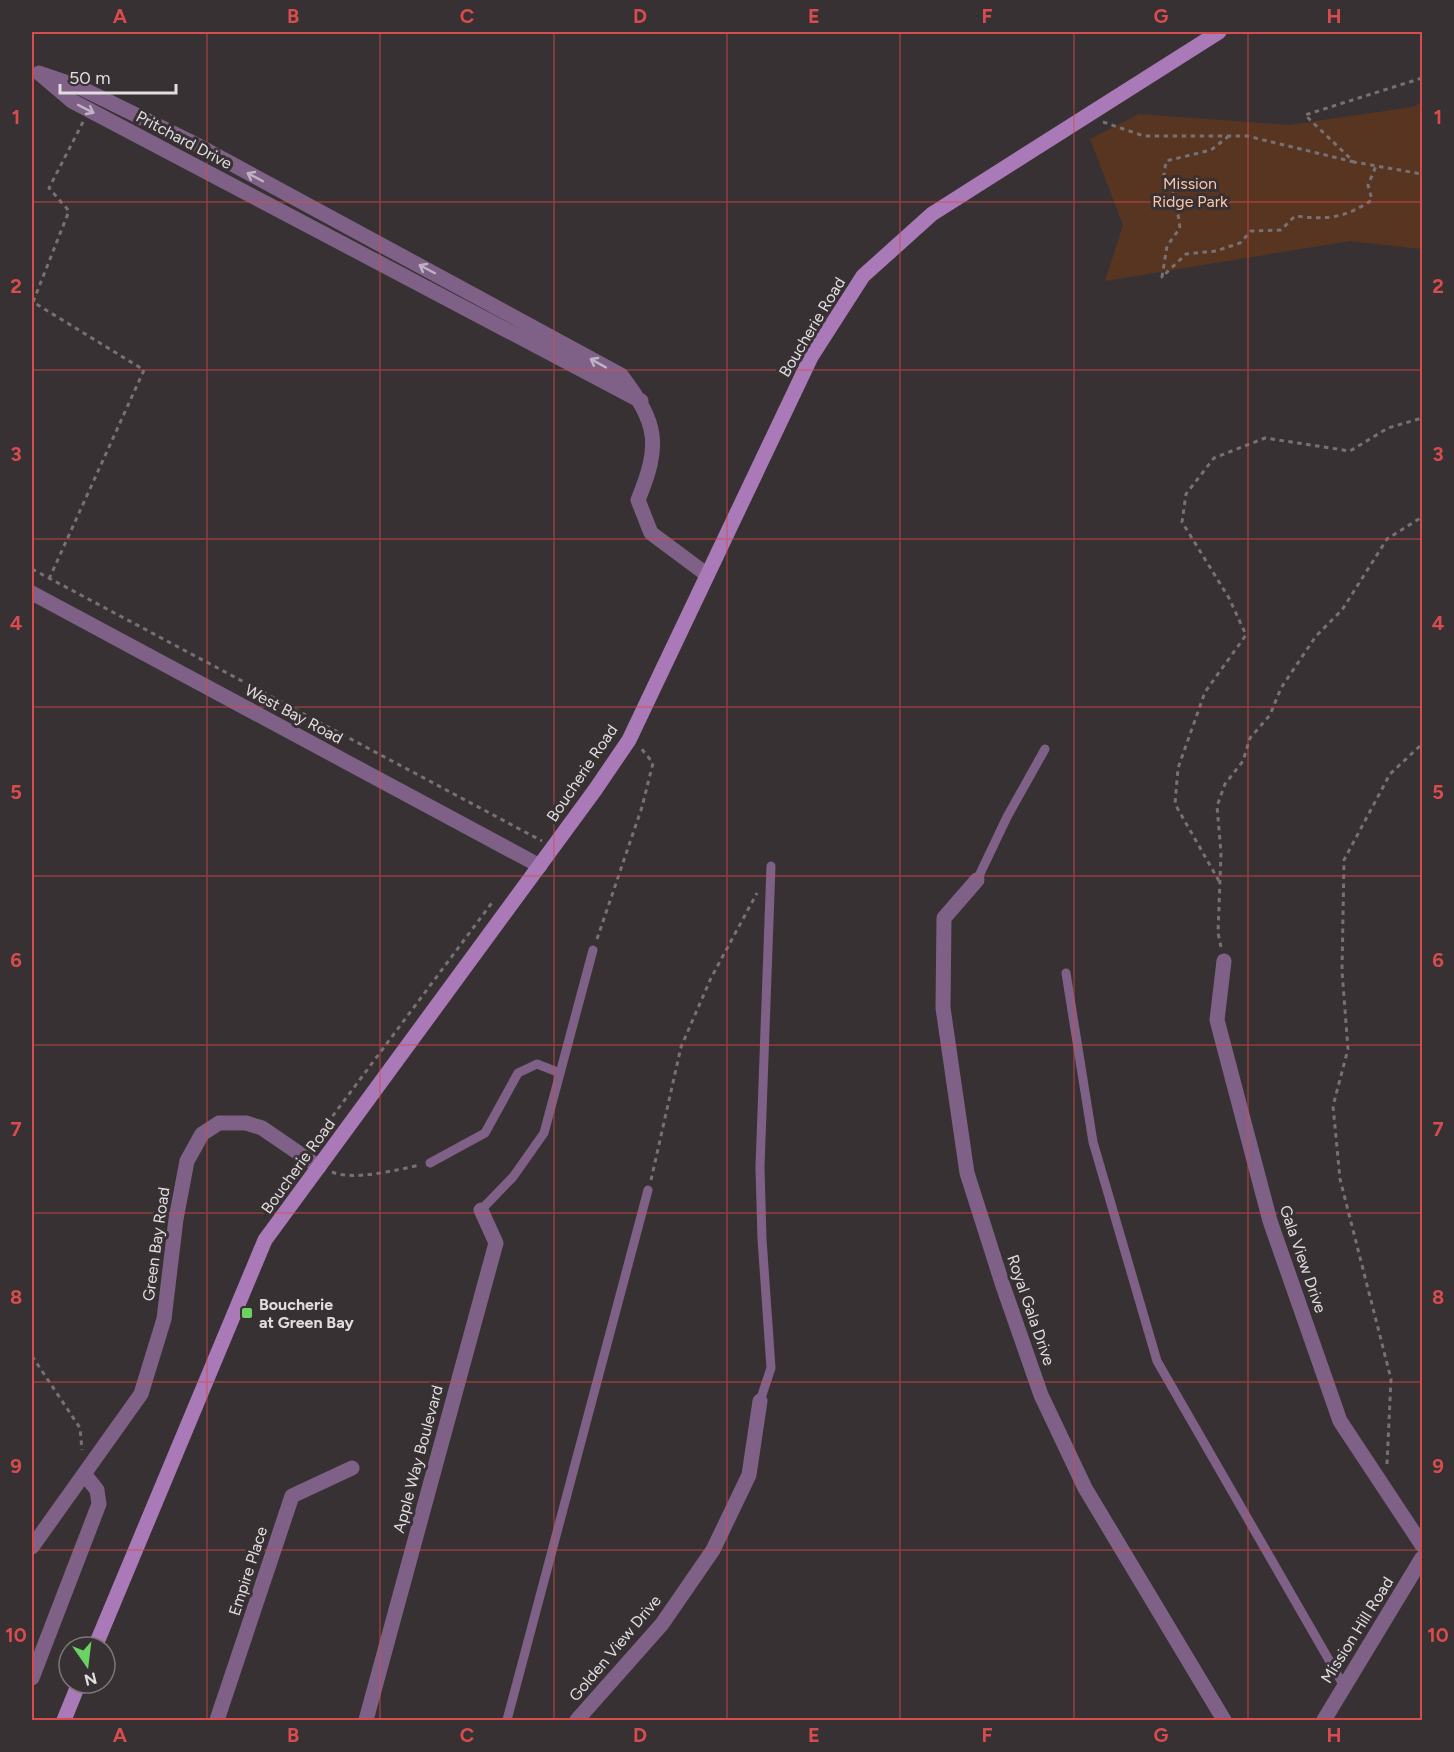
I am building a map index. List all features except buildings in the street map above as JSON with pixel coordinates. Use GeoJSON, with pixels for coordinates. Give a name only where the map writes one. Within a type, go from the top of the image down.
{"type":"FeatureCollection","features":[{"type":"Feature","properties":{"kind":"main road","name":"Boucherie Road"},"geometry":{"type":"LineString","coordinates":[[100,1635],[266,1240],[554,847],[628,740],[811,357],[863,276],[932,214],[1219,32]]}},
{"type":"Feature","properties":{"kind":"main road"},"geometry":{"type":"LineString","coordinates":[[64,1720],[75,1695]]}},
{"type":"Feature","properties":{"kind":"street","name":"Pritchard Drive"},"geometry":{"type":"LineString","coordinates":[[641,401],[72,101],[39,73],[77,86],[197,145],[621,375],[641,401],[654,434],[651,468],[638,500],[651,533],[706,574]]}},
{"type":"Feature","properties":{"kind":"street","name":"West Bay Road"},"geometry":{"type":"LineString","coordinates":[[36,595],[540,866]]}},
{"type":"Feature","properties":{"kind":"street","name":"Royal Gala Drive"},"geometry":{"type":"LineString","coordinates":[[977,880],[944,918],[943,1008],[967,1173],[1041,1395],[1075,1468],[1224,1720]]}},
{"type":"Feature","properties":{"kind":"street","name":"Gala View Drive"},"geometry":{"type":"LineString","coordinates":[[1224,961],[1217,1020],[1270,1221],[1340,1421],[1422,1545]]}},
{"type":"Feature","properties":{"kind":"street","name":"Green Bay Road"},"geometry":{"type":"LineString","coordinates":[[32,1547],[141,1394],[164,1319],[176,1219],[187,1161],[202,1134],[219,1123],[246,1123],[262,1128],[319,1167]]}},
{"type":"Feature","properties":{"kind":"street","name":"Apple Way Boulevard"},"geometry":{"type":"LineString","coordinates":[[366,1720],[496,1243],[481,1210]]}},
{"type":"Feature","properties":{"kind":"street","name":"Golden View Drive"},"geometry":{"type":"LineString","coordinates":[[577,1720],[662,1624],[712,1550],[750,1475],[760,1401]]}},
{"type":"Feature","properties":{"kind":"street","name":"Empire Place"},"geometry":{"type":"LineString","coordinates":[[217,1720],[292,1496],[352,1468]]}},
{"type":"Feature","properties":{"kind":"street"},"geometry":{"type":"LineString","coordinates":[[32,1678],[99,1503],[97,1490],[85,1475]]}},
{"type":"Feature","properties":{"kind":"street","name":"Mission Hill Road"},"geometry":{"type":"LineString","coordinates":[[1324,1720],[1422,1558]]}},
{"type":"Feature","properties":{"kind":"lane"},"geometry":{"type":"LineString","coordinates":[[977,880],[1007,817],[1044,749]]}},
{"type":"Feature","properties":{"kind":"lane"},"geometry":{"type":"LineString","coordinates":[[760,1401],[771,1368],[762,1239],[760,1167],[771,866]]}},
{"type":"Feature","properties":{"kind":"lane"},"geometry":{"type":"LineString","coordinates":[[481,1210],[513,1177],[544,1132],[593,950]]}},
{"type":"Feature","properties":{"kind":"lane"},"geometry":{"type":"LineString","coordinates":[[1066,973],[1093,1142],[1156,1361],[1344,1686]]}},
{"type":"Feature","properties":{"kind":"lane"},"geometry":{"type":"LineString","coordinates":[[430,1163],[485,1133],[518,1073],[537,1064],[560,1073]]}},
{"type":"Feature","properties":{"kind":"lane"},"geometry":{"type":"LineString","coordinates":[[507,1720],[648,1190]]}},
{"type":"Feature","properties":{"kind":"path"},"geometry":{"type":"LineString","coordinates":[[1354,162],[1305,115],[1422,78]]}},
{"type":"Feature","properties":{"kind":"path"},"geometry":{"type":"LineString","coordinates":[[36,595],[49,579],[144,370],[33,302],[69,211],[49,188],[90,110]]}},
{"type":"Feature","properties":{"kind":"path"},"geometry":{"type":"LineString","coordinates":[[1085,117],[1144,136],[1247,136],[1354,162],[1422,174]]}},
{"type":"Feature","properties":{"kind":"path"},"geometry":{"type":"LineString","coordinates":[[1229,136],[1211,150],[1166,162],[1164,175],[1175,194],[1180,228],[1167,246],[1162,277],[1186,254],[1216,251],[1240,243],[1251,231],[1281,230],[1295,216],[1321,219],[1352,213],[1372,200],[1368,185],[1376,166]]}},
{"type":"Feature","properties":{"kind":"path"},"geometry":{"type":"LineString","coordinates":[[1219,881],[1175,804],[1178,768],[1205,692],[1246,635],[1230,598],[1182,522],[1186,494],[1214,458],[1265,438],[1350,451],[1388,428],[1422,418]]}},
{"type":"Feature","properties":{"kind":"path"},"geometry":{"type":"LineString","coordinates":[[1224,961],[1218,933],[1221,854],[1217,806],[1225,784],[1243,761],[1250,738],[1270,715],[1281,688],[1316,636],[1341,610],[1387,539],[1422,517]]}},
{"type":"Feature","properties":{"kind":"path"},"geometry":{"type":"LineString","coordinates":[[32,570],[554,847]]}},
{"type":"Feature","properties":{"kind":"path"},"geometry":{"type":"LineString","coordinates":[[593,950],[630,846],[653,763],[645,750],[628,740]]}},
{"type":"Feature","properties":{"kind":"path"},"geometry":{"type":"LineString","coordinates":[[1385,1490],[1391,1379],[1340,1179],[1333,1106],[1348,1049],[1342,971],[1344,860],[1390,774],[1422,744]]}},
{"type":"Feature","properties":{"kind":"path"},"geometry":{"type":"LineString","coordinates":[[648,1190],[681,1047],[711,978],[771,866]]}},
{"type":"Feature","properties":{"kind":"path"},"geometry":{"type":"LineString","coordinates":[[303,1156],[496,897]]}},
{"type":"Feature","properties":{"kind":"path"},"geometry":{"type":"LineString","coordinates":[[319,1167],[339,1176],[386,1172],[430,1163]]}},
{"type":"Feature","properties":{"kind":"path"},"geometry":{"type":"LineString","coordinates":[[32,1356],[80,1428],[85,1475]]}},
{"type":"Feature","properties":{"kind":"green space","name":"Mission Ridge Park"},"geometry":{"type":"Polygon","coordinates":[[[1422,102],[1422,249],[1350,241],[1105,281],[1123,225],[1090,139],[1139,114],[1288,125],[1413,107],[1422,102]]]}},
{"type":"Feature","properties":{"kind":"place","name":"Boucherie at Green Bay"},"geometry":{"type":"Point","coordinates":[247,1313]}}]}
